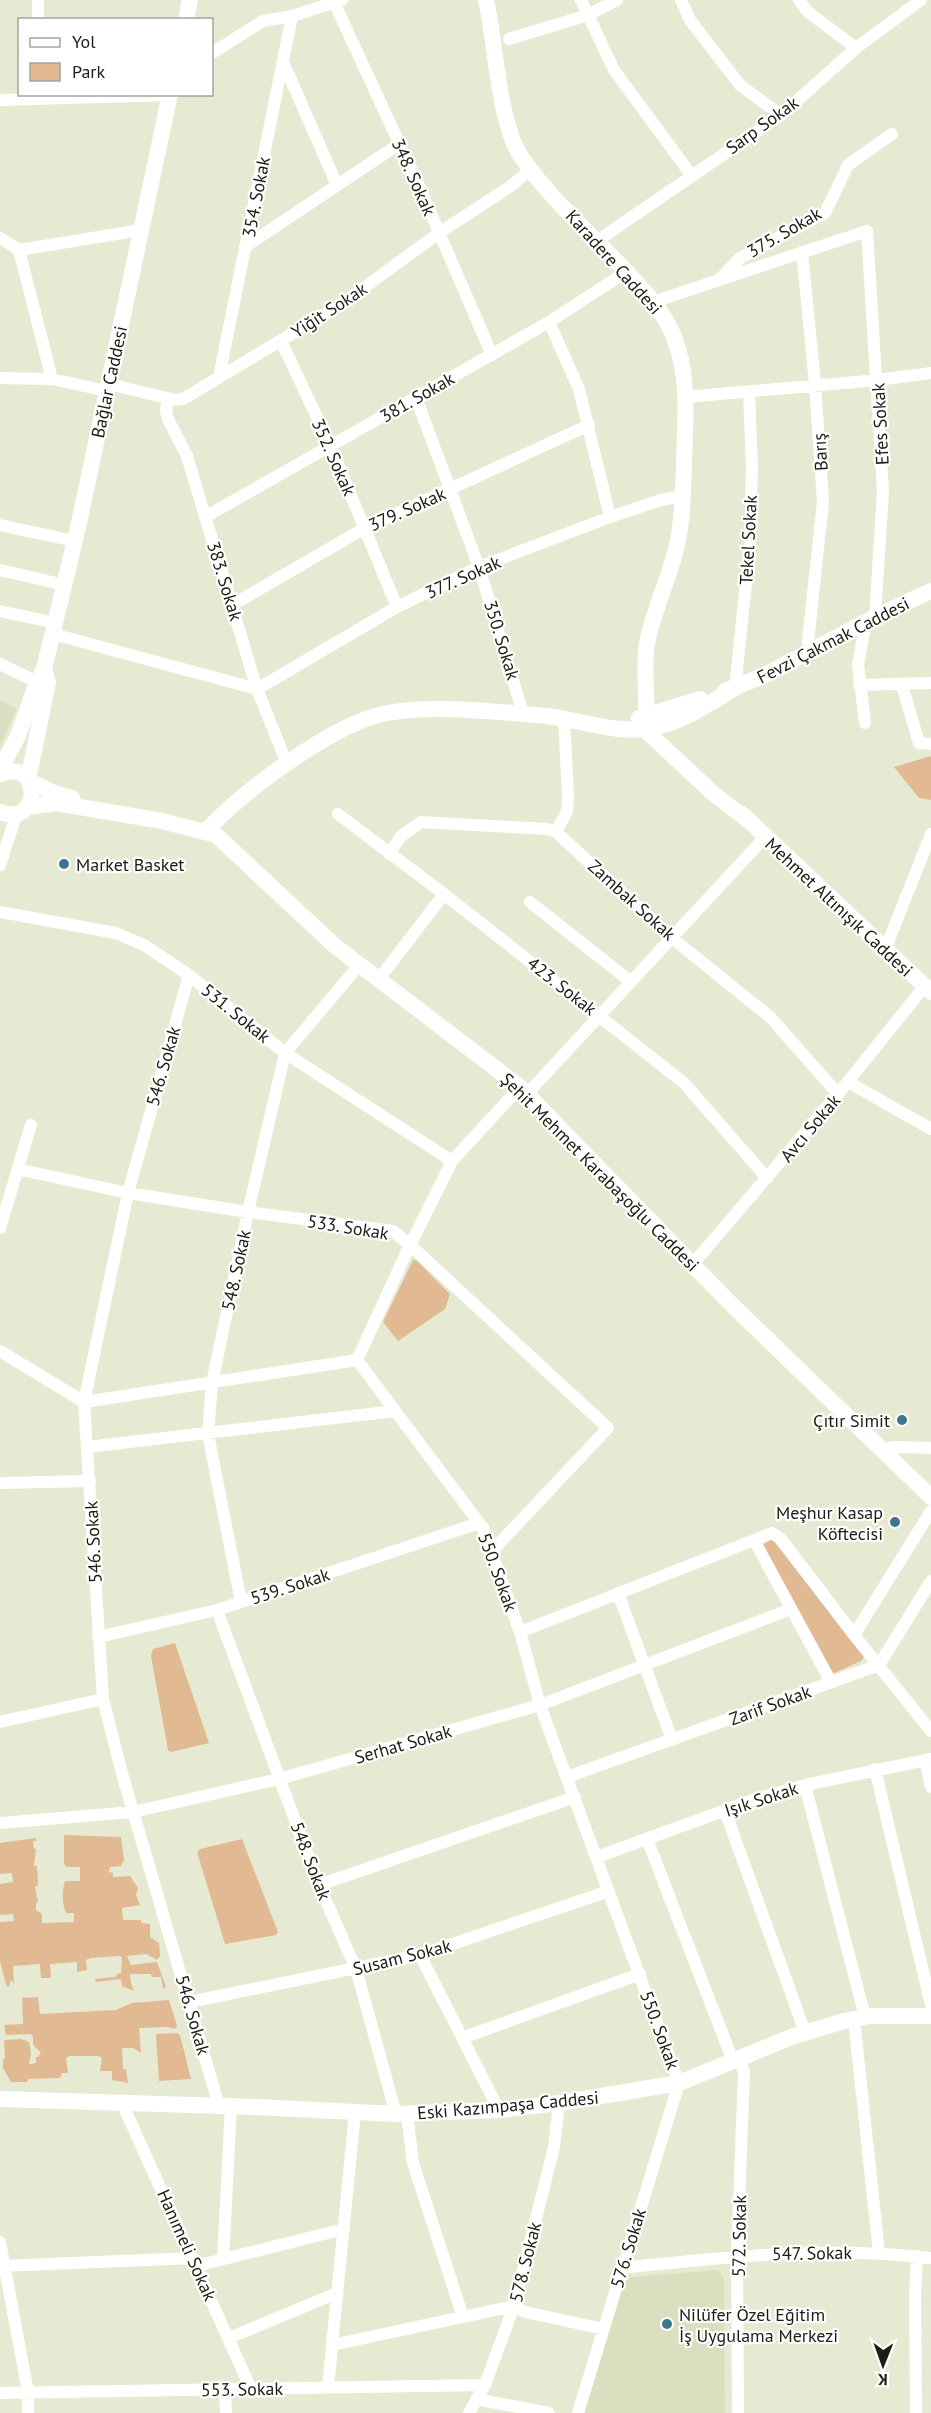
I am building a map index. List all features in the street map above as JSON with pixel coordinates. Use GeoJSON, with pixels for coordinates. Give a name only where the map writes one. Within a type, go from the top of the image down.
{"type":"FeatureCollection","features":[{"type":"Feature","properties":{"kind":"street"},"geometry":{"type":"LineString","coordinates":[[38,0],[38,18]]}},
{"type":"Feature","properties":{"kind":"street"},"geometry":{"type":"LineString","coordinates":[[186,18],[190,0]]}},
{"type":"Feature","properties":{"kind":"street","name":"Karadere Caddesi"},"geometry":{"type":"LineString","coordinates":[[486,0],[509,128],[518,152],[653,302],[674,336],[683,363],[686,397],[682,496],[677,543],[647,643],[645,678],[650,724]]}},
{"type":"Feature","properties":{"kind":"street"},"geometry":{"type":"LineString","coordinates":[[581,0],[614,70],[692,176]]}},
{"type":"Feature","properties":{"kind":"street"},"geometry":{"type":"LineString","coordinates":[[509,39],[588,15],[617,0]]}},
{"type":"Feature","properties":{"kind":"street"},"geometry":{"type":"LineString","coordinates":[[681,0],[690,20],[740,85],[781,115]]}},
{"type":"Feature","properties":{"kind":"street"},"geometry":{"type":"LineString","coordinates":[[799,0],[808,12],[856,48]]}},
{"type":"Feature","properties":{"kind":"street","name":"Sarp Sokak"},"geometry":{"type":"LineString","coordinates":[[597,241],[781,115],[856,48],[921,0]]}},
{"type":"Feature","properties":{"kind":"street"},"geometry":{"type":"LineString","coordinates":[[213,52],[245,30],[263,21],[292,16],[336,1]]}},
{"type":"Feature","properties":{"kind":"street","name":"348. Sokak"},"geometry":{"type":"LineString","coordinates":[[336,1],[492,354]]}},
{"type":"Feature","properties":{"kind":"street","name":"354. Sokak"},"geometry":{"type":"LineString","coordinates":[[219,377],[292,16]]}},
{"type":"Feature","properties":{"kind":"street"},"geometry":{"type":"LineString","coordinates":[[283,62],[338,185]]}},
{"type":"Feature","properties":{"kind":"street"},"geometry":{"type":"LineString","coordinates":[[0,100],[106,96]]}},
{"type":"Feature","properties":{"kind":"street","name":"Bağlar Caddesi"},"geometry":{"type":"LineString","coordinates":[[41,676],[75,541],[170,96]]}},
{"type":"Feature","properties":{"kind":"street","name":"375. Sokak"},"geometry":{"type":"LineString","coordinates":[[653,302],[719,280],[740,258],[825,213],[848,165],[892,134]]}},
{"type":"Feature","properties":{"kind":"street"},"geometry":{"type":"LineString","coordinates":[[246,246],[399,144]]}},
{"type":"Feature","properties":{"kind":"street","name":"Yiğit Sokak"},"geometry":{"type":"LineString","coordinates":[[0,378],[52,380],[183,399],[343,303],[439,233],[511,186],[531,169]]}},
{"type":"Feature","properties":{"kind":"street"},"geometry":{"type":"LineString","coordinates":[[0,238],[20,250],[141,230]]}},
{"type":"Feature","properties":{"kind":"street","name":"Efes Sokak"},"geometry":{"type":"LineString","coordinates":[[802,252],[867,231],[878,380],[883,491],[868,620],[858,665],[865,723]]}},
{"type":"Feature","properties":{"kind":"street"},"geometry":{"type":"LineString","coordinates":[[20,250],[52,380]]}},
{"type":"Feature","properties":{"kind":"street"},"geometry":{"type":"LineString","coordinates":[[719,280],[802,252]]}},
{"type":"Feature","properties":{"kind":"street","name":"Barış"},"geometry":{"type":"LineString","coordinates":[[802,252],[815,384],[823,502],[808,641],[811,650]]}},
{"type":"Feature","properties":{"kind":"street","name":"381. Sokak"},"geometry":{"type":"LineString","coordinates":[[205,517],[549,322],[626,272]]}},
{"type":"Feature","properties":{"kind":"street"},"geometry":{"type":"LineString","coordinates":[[549,322],[579,389],[610,517]]}},
{"type":"Feature","properties":{"kind":"street","name":"352. Sokak"},"geometry":{"type":"LineString","coordinates":[[281,341],[331,447],[397,607]]}},
{"type":"Feature","properties":{"kind":"street"},"geometry":{"type":"LineString","coordinates":[[686,397],[931,373]]}},
{"type":"Feature","properties":{"kind":"street","name":"Tekel Sokak"},"geometry":{"type":"LineString","coordinates":[[735,688],[750,545],[752,468],[749,392]]}},
{"type":"Feature","properties":{"kind":"street","name":"383. Sokak"},"geometry":{"type":"LineString","coordinates":[[168,398],[166,411],[187,456],[257,689],[286,764]]}},
{"type":"Feature","properties":{"kind":"street","name":"350. Sokak"},"geometry":{"type":"LineString","coordinates":[[416,398],[479,567],[524,714]]}},
{"type":"Feature","properties":{"kind":"street","name":"379. Sokak"},"geometry":{"type":"LineString","coordinates":[[232,605],[364,528],[589,425]]}},
{"type":"Feature","properties":{"kind":"street","name":"377. Sokak"},"geometry":{"type":"LineString","coordinates":[[257,689],[397,607],[479,567],[610,517],[661,500],[682,496]]}},
{"type":"Feature","properties":{"kind":"street"},"geometry":{"type":"LineString","coordinates":[[0,525],[75,541]]}},
{"type":"Feature","properties":{"kind":"street"},"geometry":{"type":"LineString","coordinates":[[0,570],[64,585]]}},
{"type":"Feature","properties":{"kind":"street","name":"Fevzi Çakmak Caddesi"},"geometry":{"type":"LineString","coordinates":[[206,831],[244,796],[286,764],[362,721],[387,713],[458,710],[564,718],[570,715],[628,718],[650,724],[735,688],[868,620],[931,591]]}},
{"type":"Feature","properties":{"kind":"street"},"geometry":{"type":"LineString","coordinates":[[0,611],[257,689]]}},
{"type":"Feature","properties":{"kind":"street"},"geometry":{"type":"LineString","coordinates":[[0,664],[41,676],[48,682],[29,781],[32,795],[22,810],[0,865]]}},
{"type":"Feature","properties":{"kind":"street"},"geometry":{"type":"LineString","coordinates":[[0,769],[22,727],[41,676]]}},
{"type":"Feature","properties":{"kind":"street"},"geometry":{"type":"LineString","coordinates":[[859,685],[931,683]]}},
{"type":"Feature","properties":{"kind":"street"},"geometry":{"type":"LineString","coordinates":[[902,685],[918,743],[931,744]]}},
{"type":"Feature","properties":{"kind":"street"},"geometry":{"type":"LineString","coordinates":[[389,854],[402,836],[422,822],[548,829],[556,832],[564,821],[568,796],[564,718]]}},
{"type":"Feature","properties":{"kind":"street","name":"Mehmet Altınışık Caddesi"},"geometry":{"type":"LineString","coordinates":[[650,724],[706,787],[749,821],[928,990]]}},
{"type":"Feature","properties":{"kind":"street","name":"Şehit Mehmet Karabaşoğlu Caddesi"},"geometry":{"type":"LineString","coordinates":[[0,774],[17,772],[29,781],[54,793],[122,813]]}},
{"type":"Feature","properties":{"kind":"street","name":"Şehit Mehmet Karabaşoğlu Caddesi"},"geometry":{"type":"LineString","coordinates":[[0,812],[11,814],[56,803],[122,813],[216,835],[321,934],[524,1091],[692,1265],[931,1497]]}},
{"type":"Feature","properties":{"kind":"street","name":"423. Sokak"},"geometry":{"type":"LineString","coordinates":[[338,814],[444,894],[684,1083],[767,1178]]}},
{"type":"Feature","properties":{"kind":"street","name":"Zambak Sokak"},"geometry":{"type":"LineString","coordinates":[[556,832],[672,938],[770,1017],[838,1094]]}},
{"type":"Feature","properties":{"kind":"street"},"geometry":{"type":"LineString","coordinates":[[885,950],[931,834]]}},
{"type":"Feature","properties":{"kind":"street"},"geometry":{"type":"LineString","coordinates":[[0,1351],[84,1402],[357,1360],[452,1161],[600,1016],[765,837]]}},
{"type":"Feature","properties":{"kind":"street"},"geometry":{"type":"LineString","coordinates":[[379,979],[444,894]]}},
{"type":"Feature","properties":{"kind":"street"},"geometry":{"type":"LineString","coordinates":[[530,902],[631,982]]}},
{"type":"Feature","properties":{"kind":"street","name":"531. Sokak"},"geometry":{"type":"LineString","coordinates":[[0,912],[116,933],[144,945],[189,975],[285,1053],[452,1161]]}},
{"type":"Feature","properties":{"kind":"street","name":"548. Sokak"},"geometry":{"type":"LineString","coordinates":[[241,1602],[208,1434],[212,1383],[285,1053],[360,964]]}},
{"type":"Feature","properties":{"kind":"street","name":"546. Sokak"},"geometry":{"type":"LineString","coordinates":[[189,975],[128,1193],[84,1402],[103,1699],[133,1812],[189,2001],[225,2106],[223,2259]]}},
{"type":"Feature","properties":{"kind":"street","name":"Avcı Sokak"},"geometry":{"type":"LineString","coordinates":[[692,1265],[928,990]]}},
{"type":"Feature","properties":{"kind":"street"},"geometry":{"type":"LineString","coordinates":[[848,1082],[931,1129]]}},
{"type":"Feature","properties":{"kind":"street"},"geometry":{"type":"LineString","coordinates":[[0,1228],[31,1125]]}},
{"type":"Feature","properties":{"kind":"street","name":"533. Sokak"},"geometry":{"type":"LineString","coordinates":[[17,1169],[128,1193],[393,1231],[411,1245],[608,1428],[492,1551]]}},
{"type":"Feature","properties":{"kind":"street","name":"550. Sokak"},"geometry":{"type":"LineString","coordinates":[[357,1360],[480,1523],[520,1632],[540,1705],[679,2083]]}},
{"type":"Feature","properties":{"kind":"street"},"geometry":{"type":"LineString","coordinates":[[87,1447],[395,1411]]}},
{"type":"Feature","properties":{"kind":"street"},"geometry":{"type":"LineString","coordinates":[[883,1450],[892,1447],[931,1449]]}},
{"type":"Feature","properties":{"kind":"street"},"geometry":{"type":"LineString","coordinates":[[0,1483],[90,1481]]}},
{"type":"Feature","properties":{"kind":"street"},"geometry":{"type":"LineString","coordinates":[[854,1635],[931,1511]]}},
{"type":"Feature","properties":{"kind":"street","name":"539. Sokak"},"geometry":{"type":"LineString","coordinates":[[98,1637],[217,1610],[480,1523]]}},
{"type":"Feature","properties":{"kind":"street"},"geometry":{"type":"LineString","coordinates":[[520,1632],[772,1533],[782,1539],[854,1635],[931,1730]]}},
{"type":"Feature","properties":{"kind":"street"},"geometry":{"type":"LineString","coordinates":[[754,1540],[831,1682]]}},
{"type":"Feature","properties":{"kind":"street"},"geometry":{"type":"LineString","coordinates":[[879,1665],[931,1581]]}},
{"type":"Feature","properties":{"kind":"street"},"geometry":{"type":"LineString","coordinates":[[618,1593],[672,1740]]}},
{"type":"Feature","properties":{"kind":"street","name":"Serhat Sokak"},"geometry":{"type":"LineString","coordinates":[[0,1824],[133,1812],[279,1779],[540,1705],[791,1609]]}},
{"type":"Feature","properties":{"kind":"street","name":"548. Sokak"},"geometry":{"type":"LineString","coordinates":[[217,1610],[318,1885],[356,1969],[401,2114],[413,2163],[463,2317]]}},
{"type":"Feature","properties":{"kind":"street","name":"Zarif Sokak"},"geometry":{"type":"LineString","coordinates":[[567,1777],[879,1665]]}},
{"type":"Feature","properties":{"kind":"street"},"geometry":{"type":"LineString","coordinates":[[0,1722],[103,1699]]}},
{"type":"Feature","properties":{"kind":"street"},"geometry":{"type":"LineString","coordinates":[[928,1759],[931,1787]]}},
{"type":"Feature","properties":{"kind":"street","name":"Işık Sokak"},"geometry":{"type":"LineString","coordinates":[[597,1857],[805,1785],[928,1759]]}},
{"type":"Feature","properties":{"kind":"street"},"geometry":{"type":"LineString","coordinates":[[875,1769],[931,2005]]}},
{"type":"Feature","properties":{"kind":"street"},"geometry":{"type":"LineString","coordinates":[[805,1785],[860,2018],[879,2253]]}},
{"type":"Feature","properties":{"kind":"street"},"geometry":{"type":"LineString","coordinates":[[318,1885],[575,1797]]}},
{"type":"Feature","properties":{"kind":"street"},"geometry":{"type":"LineString","coordinates":[[725,1811],[805,2032]]}},
{"type":"Feature","properties":{"kind":"street","name":"572. Sokak"},"geometry":{"type":"LineString","coordinates":[[648,1839],[736,2060],[744,2072],[737,2256],[738,2413]]}},
{"type":"Feature","properties":{"kind":"street","name":"Susam Sokak"},"geometry":{"type":"LineString","coordinates":[[189,2001],[420,1955],[609,1891]]}},
{"type":"Feature","properties":{"kind":"street"},"geometry":{"type":"LineString","coordinates":[[420,1955],[499,2109]]}},
{"type":"Feature","properties":{"kind":"street"},"geometry":{"type":"LineString","coordinates":[[462,2038],[640,1974]]}},
{"type":"Feature","properties":{"kind":"street","name":"Eski Kazımpaşa Caddesi"},"geometry":{"type":"LineString","coordinates":[[0,2099],[401,2114],[499,2109],[559,2103],[679,2083],[805,2032],[860,2018],[931,2016]]}},
{"type":"Feature","properties":{"kind":"street","name":"576. Sokak"},"geometry":{"type":"LineString","coordinates":[[578,2413],[679,2083]]}},
{"type":"Feature","properties":{"kind":"street","name":"Hanımeli Sokak"},"geometry":{"type":"LineString","coordinates":[[122,2103],[250,2389]]}},
{"type":"Feature","properties":{"kind":"street","name":"578. Sokak"},"geometry":{"type":"LineString","coordinates":[[469,2413],[485,2385],[514,2306],[554,2148],[559,2103]]}},
{"type":"Feature","properties":{"kind":"street"},"geometry":{"type":"LineString","coordinates":[[328,2387],[356,2112]]}},
{"type":"Feature","properties":{"kind":"street"},"geometry":{"type":"LineString","coordinates":[[2,2266],[195,2262],[223,2259],[344,2229]]}},
{"type":"Feature","properties":{"kind":"street"},"geometry":{"type":"LineString","coordinates":[[0,2242],[2,2266],[28,2392],[28,2413]]}},
{"type":"Feature","properties":{"kind":"street","name":"547. Sokak"},"geometry":{"type":"LineString","coordinates":[[622,2268],[737,2256],[836,2251],[931,2258]]}},
{"type":"Feature","properties":{"kind":"street"},"geometry":{"type":"LineString","coordinates":[[916,2413],[917,2256]]}},
{"type":"Feature","properties":{"kind":"street"},"geometry":{"type":"LineString","coordinates":[[229,2338],[337,2293]]}},
{"type":"Feature","properties":{"kind":"street"},"geometry":{"type":"LineString","coordinates":[[332,2345],[514,2306],[525,2312],[604,2329]]}},
{"type":"Feature","properties":{"kind":"street","name":"553. Sokak"},"geometry":{"type":"LineString","coordinates":[[0,2393],[485,2385]]}},
{"type":"Feature","properties":{"kind":"street"},"geometry":{"type":"LineString","coordinates":[[225,2389],[226,2413]]}},
{"type":"Feature","properties":{"kind":"street"},"geometry":{"type":"LineString","coordinates":[[476,2399],[549,2413]]}},
{"type":"Feature","properties":{"kind":"shaded area"},"geometry":{"type":"Polygon","coordinates":[[[0,700],[17,709],[0,746],[0,700]]]}},
{"type":"Feature","properties":{"kind":"shaded area","name":"Nilüfer Özel Eğitim İş Uygulama Merkezi"},"geometry":{"type":"Polygon","coordinates":[[[718,2270],[724,2278],[725,2413],[582,2413],[622,2284],[631,2277],[718,2270]]]}},
{"type":"Feature","properties":{"kind":"green space"},"geometry":{"type":"Polygon","coordinates":[[[931,756],[931,800],[919,798],[894,767],[931,756]]]}},
{"type":"Feature","properties":{"kind":"green space"},"geometry":{"type":"Polygon","coordinates":[[[413,1260],[417,1261],[450,1294],[445,1309],[398,1341],[383,1322],[413,1260]]]}},
{"type":"Feature","properties":{"kind":"green space"},"geometry":{"type":"Polygon","coordinates":[[[772,1539],[864,1657],[861,1661],[830,1673],[762,1545],[772,1539]]]}},
{"type":"Feature","properties":{"kind":"green space"},"geometry":{"type":"Polygon","coordinates":[[[175,1643],[209,1743],[171,1752],[168,1750],[151,1656],[153,1649],[175,1643]]]}},
{"type":"Feature","properties":{"kind":"green space"},"geometry":{"type":"Polygon","coordinates":[[[64,1835],[121,1837],[124,1860],[121,1866],[110,1867],[109,1872],[113,1873],[113,1877],[130,1876],[138,1888],[136,1895],[140,1905],[122,1908],[123,1920],[141,1920],[141,1923],[150,1924],[150,1937],[159,1943],[160,1956],[157,1960],[146,1954],[127,1956],[131,1965],[157,1962],[166,1987],[163,1989],[161,1977],[152,1977],[151,1974],[130,1974],[134,1991],[122,1986],[121,1979],[96,1982],[95,1979],[116,1977],[121,1973],[122,1957],[119,1956],[90,1958],[86,1960],[87,1970],[77,1972],[77,1962],[50,1964],[51,1978],[41,1978],[40,1964],[13,1966],[14,1983],[11,1980],[9,1987],[6,1985],[0,1961],[0,1922],[14,1921],[13,1914],[0,1915],[0,1884],[13,1882],[12,1873],[0,1874],[0,1843],[36,1838],[36,1841],[33,1841],[34,1849],[36,1849],[34,1866],[37,1866],[38,1886],[35,1886],[38,1902],[36,1910],[42,1914],[42,1923],[74,1922],[74,1913],[66,1913],[65,1910],[63,1889],[65,1881],[80,1881],[80,1867],[66,1867],[64,1863],[64,1835]]]}},
{"type":"Feature","properties":{"kind":"green space"},"geometry":{"type":"Polygon","coordinates":[[[242,1839],[278,1932],[276,1935],[225,1944],[197,1852],[200,1849],[242,1839]]]}},
{"type":"Feature","properties":{"kind":"green space"},"geometry":{"type":"Polygon","coordinates":[[[38,1997],[40,2014],[116,2010],[132,2003],[169,2000],[177,2026],[175,2029],[139,2028],[141,2053],[133,2048],[122,2048],[123,2069],[126,2069],[128,2083],[112,2080],[112,2071],[100,2071],[102,2058],[99,2056],[69,2056],[66,2058],[68,2073],[62,2073],[60,2078],[11,2082],[3,2068],[4,2040],[21,2039],[29,2042],[31,2053],[29,2064],[36,2063],[36,2057],[41,2053],[33,2045],[33,2036],[30,2034],[6,2035],[4,2025],[23,2024],[22,1998],[38,1997]]]}},
{"type":"Feature","properties":{"kind":"green space"},"geometry":{"type":"Polygon","coordinates":[[[177,2033],[180,2035],[191,2079],[159,2081],[156,2034],[177,2033]]]}},
{"type":"Feature","properties":{"kind":"place","name":"Market Basket"},"geometry":{"type":"Point","coordinates":[64,864]}},
{"type":"Feature","properties":{"kind":"place","name":"Çıtır Simit"},"geometry":{"type":"Point","coordinates":[902,1420]}},
{"type":"Feature","properties":{"kind":"place","name":"Meşhur Kasap Köftecisi"},"geometry":{"type":"Point","coordinates":[895,1522]}},
{"type":"Feature","properties":{"kind":"place","name":"Nilüfer Özel Eğitim İş Uygulama Merkezi"},"geometry":{"type":"Point","coordinates":[667,2324]}}]}
